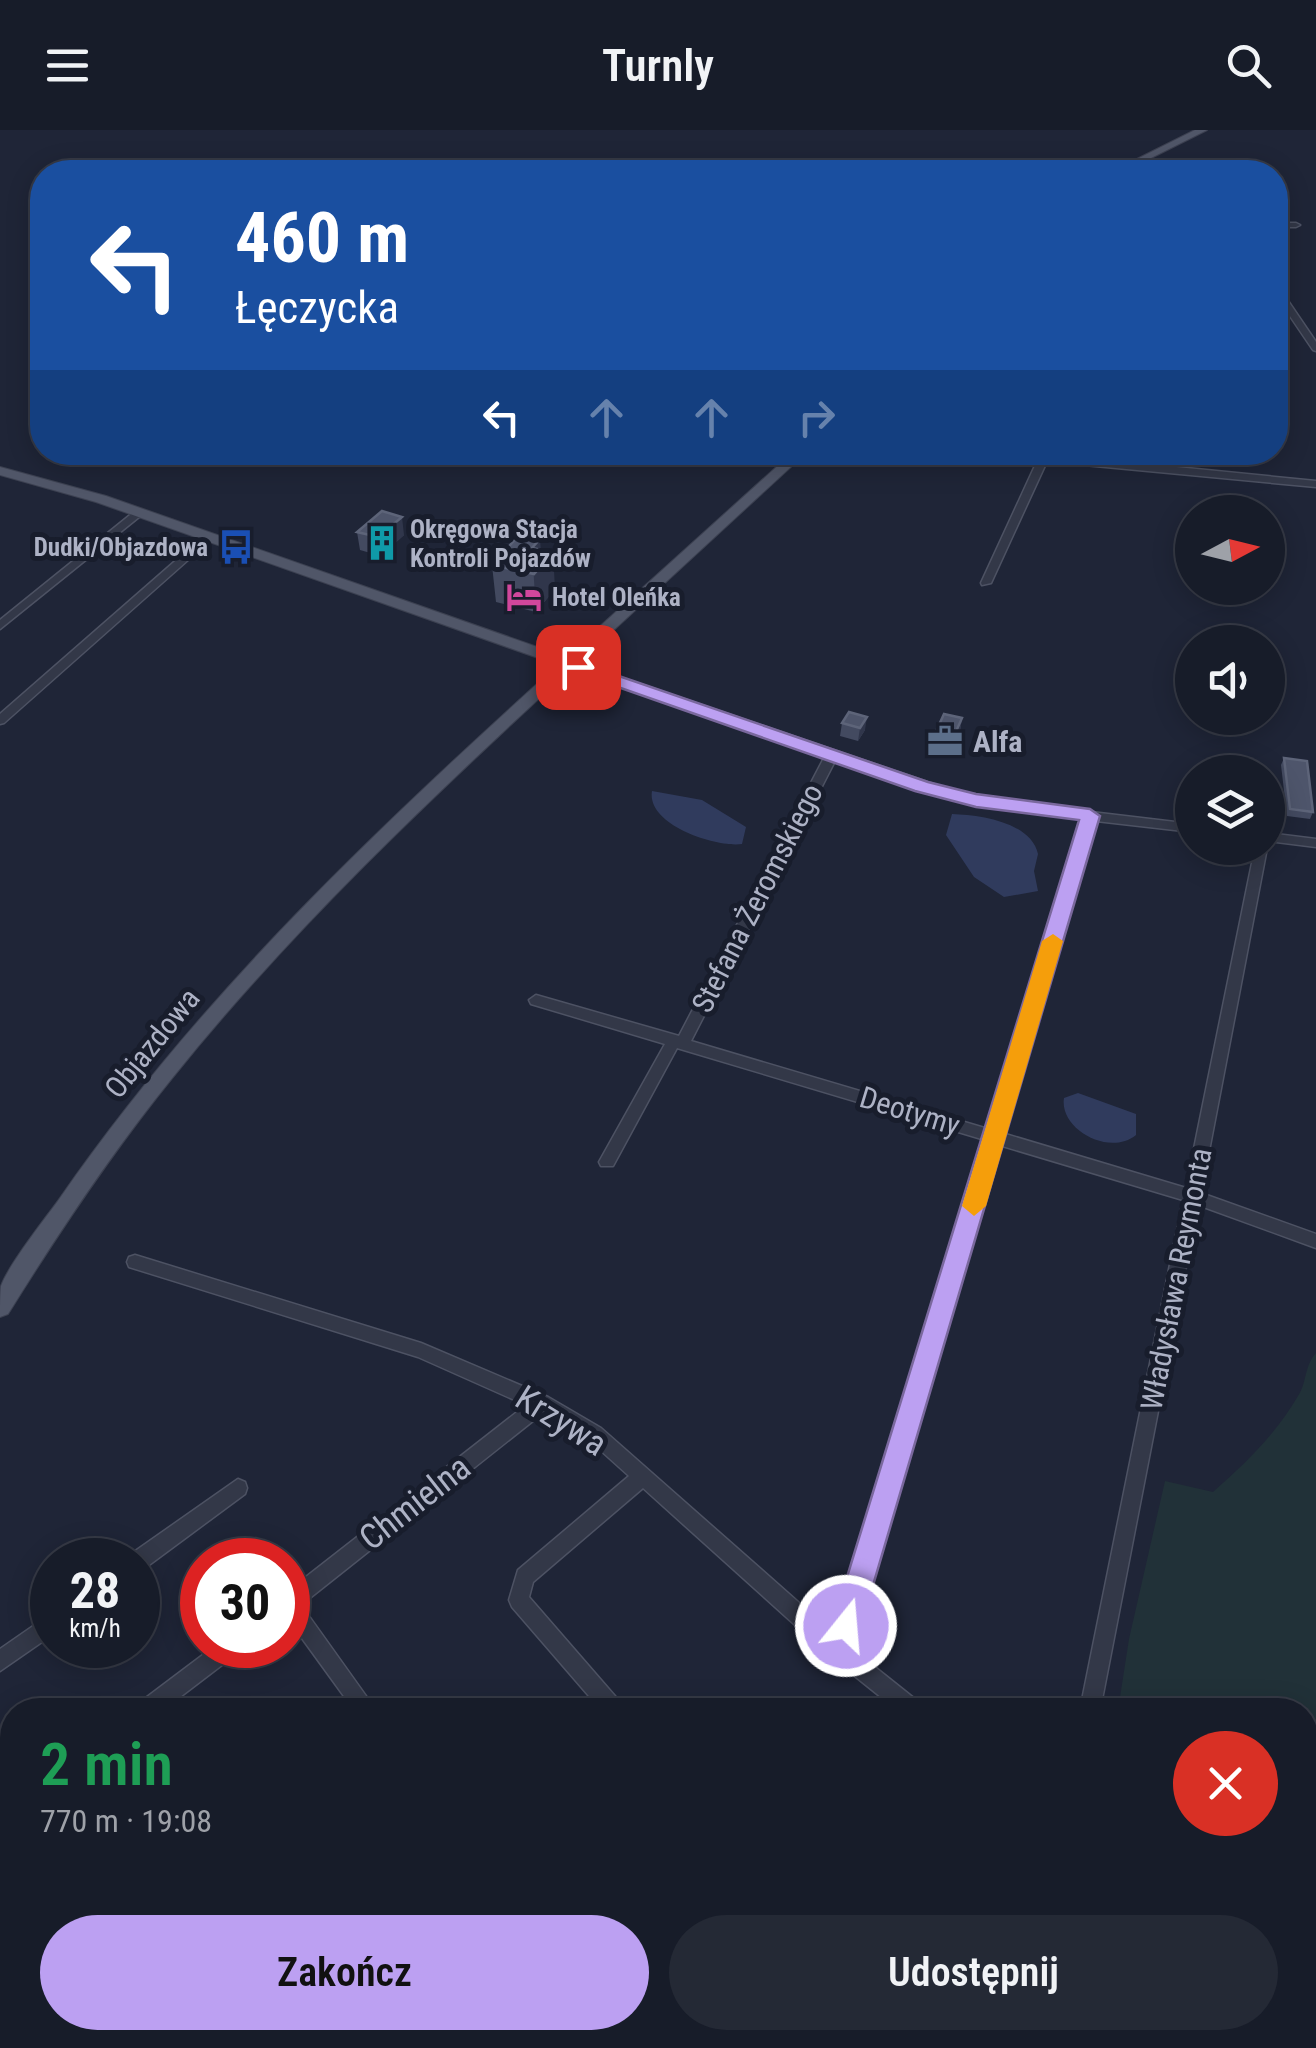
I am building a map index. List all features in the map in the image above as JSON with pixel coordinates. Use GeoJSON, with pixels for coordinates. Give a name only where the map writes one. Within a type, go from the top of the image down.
{"type":"FeatureCollection","features":[{"type":"Feature","properties":{"kind":"main road"},"geometry":{"type":"LineString","coordinates":[[1141,160],[1202,130]]}},
{"type":"Feature","properties":{"kind":"main road","name":"Objazdowa"},"geometry":{"type":"LineString","coordinates":[[0,1307],[73,1196],[177,1058],[292,928],[787,465]]}},
{"type":"Feature","properties":{"kind":"main road"},"geometry":{"type":"LineString","coordinates":[[3,474],[139,513],[573,665]]}},
{"type":"Feature","properties":{"kind":"main road","name":"Objazdowa"},"geometry":{"type":"LineString","coordinates":[[573,665],[660,594],[722,525]]}},
{"type":"Feature","properties":{"kind":"street"},"geometry":{"type":"LineString","coordinates":[[1288,225],[1296,225]]}},
{"type":"Feature","properties":{"kind":"street"},"geometry":{"type":"LineString","coordinates":[[1288,307],[1316,348]]}},
{"type":"Feature","properties":{"kind":"street"},"geometry":{"type":"LineString","coordinates":[[986,583],[1040,465]]}},
{"type":"Feature","properties":{"kind":"street"},"geometry":{"type":"LineString","coordinates":[[1125,465],[1316,484]]}},
{"type":"Feature","properties":{"kind":"street"},"geometry":{"type":"LineString","coordinates":[[0,626],[139,513]]}},
{"type":"Feature","properties":{"kind":"street"},"geometry":{"type":"LineString","coordinates":[[0,720],[209,538]]}},
{"type":"Feature","properties":{"kind":"street"},"geometry":{"type":"LineString","coordinates":[[600,646],[600,664],[612,679]]}},
{"type":"Feature","properties":{"kind":"street"},"geometry":{"type":"LineString","coordinates":[[573,665],[832,756],[976,800],[1175,826]]}},
{"type":"Feature","properties":{"kind":"street","name":"Stefana Żeromskiego"},"geometry":{"type":"LineString","coordinates":[[678,1041],[832,756]]}},
{"type":"Feature","properties":{"kind":"street"},"geometry":{"type":"LineString","coordinates":[[833,1646],[846,1626],[1090,816]]}},
{"type":"Feature","properties":{"kind":"street"},"geometry":{"type":"LineString","coordinates":[[1285,839],[1316,842]]}},
{"type":"Feature","properties":{"kind":"street","name":"Władysława Reymonta"},"geometry":{"type":"LineString","coordinates":[[1092,1698],[1258,865]]}},
{"type":"Feature","properties":{"kind":"street","name":"Deotymy"},"geometry":{"type":"LineString","coordinates":[[536,1000],[1190,1196],[1316,1241]]}},
{"type":"Feature","properties":{"kind":"street"},"geometry":{"type":"LineString","coordinates":[[607,1162],[678,1041]]}},
{"type":"Feature","properties":{"kind":"street","name":"Krzywa"},"geometry":{"type":"LineString","coordinates":[[134,1262],[421,1351],[542,1403],[595,1434],[640,1478],[898,1698]]}},
{"type":"Feature","properties":{"kind":"street","name":"Chmielna"},"geometry":{"type":"LineString","coordinates":[[310,1586],[542,1403]]}},
{"type":"Feature","properties":{"kind":"street"},"geometry":{"type":"LineString","coordinates":[[604,1698],[519,1600],[525,1577],[640,1478]]}},
{"type":"Feature","properties":{"kind":"street"},"geometry":{"type":"LineString","coordinates":[[160,1545],[238,1488]]}},
{"type":"Feature","properties":{"kind":"street"},"geometry":{"type":"LineString","coordinates":[[310,1633],[357,1698]]}},
{"type":"Feature","properties":{"kind":"street"},"geometry":{"type":"LineString","coordinates":[[0,1661],[30,1638]]}},
{"type":"Feature","properties":{"kind":"street"},"geometry":{"type":"LineString","coordinates":[[162,1698],[202,1668]]}},
{"type":"Feature","properties":{"kind":"shaded area"},"geometry":{"type":"Polygon","coordinates":[[[1316,1353],[1316,1698],[1120,1698],[1129,1639],[1165,1481],[1213,1492],[1280,1423],[1301,1391],[1316,1353]]]}},
{"type":"Feature","properties":{"kind":"water"},"geometry":{"type":"Polygon","coordinates":[[[652,791],[702,800],[746,827],[742,844],[701,838],[671,824],[653,803],[652,791]]]}},
{"type":"Feature","properties":{"kind":"water"},"geometry":{"type":"Polygon","coordinates":[[[952,814],[1003,822],[1026,834],[1038,854],[1034,871],[1038,891],[1004,897],[974,877],[946,835],[952,814]]]}},
{"type":"Feature","properties":{"kind":"water"},"geometry":{"type":"Polygon","coordinates":[[[1078,1093],[1136,1114],[1136,1135],[1113,1143],[1077,1129],[1069,1120],[1064,1098],[1078,1093]]]}},
{"type":"Feature","properties":{"kind":"building"},"geometry":{"type":"Polygon","coordinates":[[[382,511],[402,517],[378,537],[357,532],[382,511]]]}},
{"type":"Feature","properties":{"kind":"building"},"geometry":{"type":"Polygon","coordinates":[[[520,534],[540,539],[532,548],[553,552],[534,574],[492,565],[520,534]]]}},
{"type":"Feature","properties":{"kind":"building"},"geometry":{"type":"Polygon","coordinates":[[[849,712],[867,717],[860,728],[842,723],[849,712]]]}},
{"type":"Feature","properties":{"kind":"building"},"geometry":{"type":"Polygon","coordinates":[[[944,714],[962,718],[951,743],[933,738],[944,714]]]}},
{"type":"Feature","properties":{"kind":"building"},"geometry":{"type":"Polygon","coordinates":[[[1285,758],[1307,761],[1313,812],[1290,809],[1285,758]]]}},
{"type":"Feature","properties":{"kind":"slow traffic"},"geometry":{"type":"LineString","coordinates":[[974,1206],[1053,941]]}},
{"type":"Feature","properties":{"kind":"place","name":"Okręgowa Stacja Kontroli Pojazdów"},"geometry":{"type":"Point","coordinates":[382,543]}},
{"type":"Feature","properties":{"kind":"place","name":"Dudki/Objazdowa"},"geometry":{"type":"Point","coordinates":[236,547]}},
{"type":"Feature","properties":{"kind":"place","name":"Hotel Oleńka"},"geometry":{"type":"Point","coordinates":[524,597]}},
{"type":"Feature","properties":{"kind":"place","name":"Alfa"},"geometry":{"type":"Point","coordinates":[945,741]}},
{"type":"Feature","properties":{"kind":"route"},"geometry":{"type":"LineString","coordinates":[[578,667],[922,786],[976,800],[1090,816],[846,1626]]}}]}
